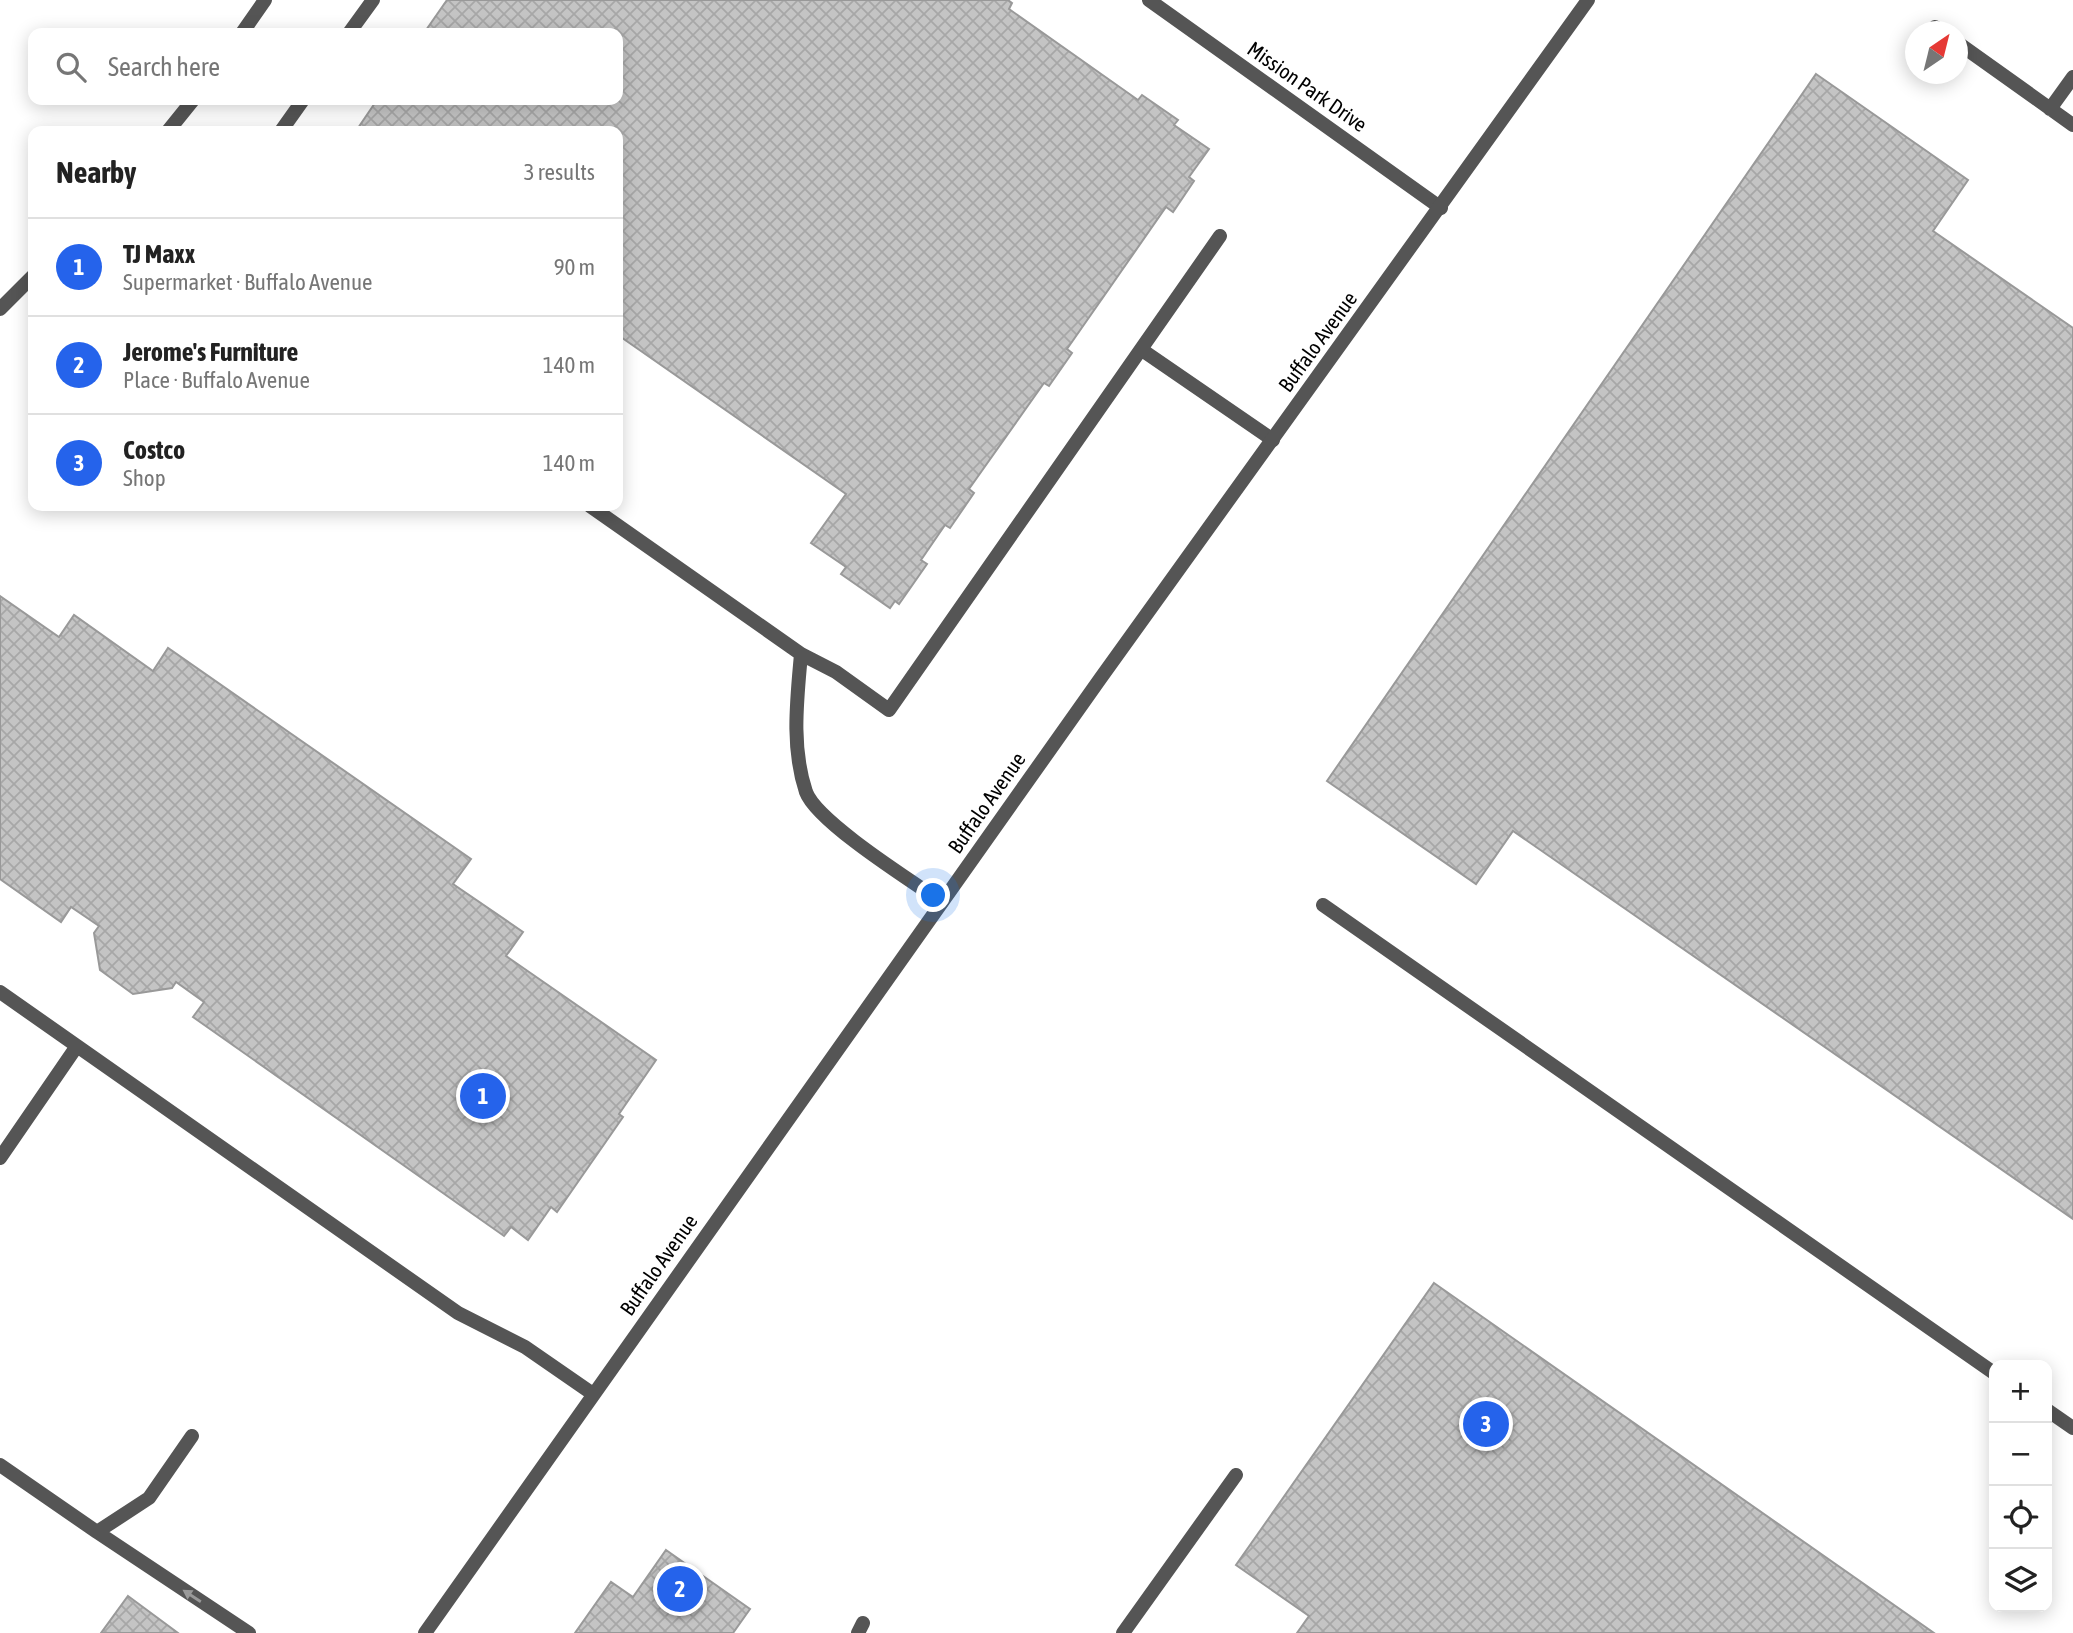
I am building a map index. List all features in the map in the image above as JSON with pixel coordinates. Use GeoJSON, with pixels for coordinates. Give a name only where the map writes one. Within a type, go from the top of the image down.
{"type":"FeatureCollection","features":[{"type":"Feature","properties":{"kind":"street"},"geometry":{"type":"LineString","coordinates":[[245,28],[265,0]]}},
{"type":"Feature","properties":{"kind":"street"},"geometry":{"type":"LineString","coordinates":[[353,28],[373,0]]}},
{"type":"Feature","properties":{"kind":"street","name":"Mission Park Drive"},"geometry":{"type":"LineString","coordinates":[[1149,0],[1441,208]]}},
{"type":"Feature","properties":{"kind":"street","name":"Buffalo Avenue"},"geometry":{"type":"LineString","coordinates":[[425,1633],[942,902],[1588,0]]}},
{"type":"Feature","properties":{"kind":"street"},"geometry":{"type":"LineString","coordinates":[[1968,50],[2073,125]]}},
{"type":"Feature","properties":{"kind":"street"},"geometry":{"type":"LineString","coordinates":[[2050,109],[2073,76]]}},
{"type":"Feature","properties":{"kind":"street"},"geometry":{"type":"LineString","coordinates":[[172,126],[189,105]]}},
{"type":"Feature","properties":{"kind":"street"},"geometry":{"type":"LineString","coordinates":[[285,126],[299,105]]}},
{"type":"Feature","properties":{"kind":"street"},"geometry":{"type":"LineString","coordinates":[[597,511],[801,654],[836,672],[889,710],[1220,236]]}},
{"type":"Feature","properties":{"kind":"street"},"geometry":{"type":"LineString","coordinates":[[0,309],[28,280]]}},
{"type":"Feature","properties":{"kind":"street"},"geometry":{"type":"LineString","coordinates":[[1142,350],[1273,440]]}},
{"type":"Feature","properties":{"kind":"street"},"geometry":{"type":"LineString","coordinates":[[801,654],[795,733],[807,794],[840,831],[942,902]]}},
{"type":"Feature","properties":{"kind":"street"},"geometry":{"type":"LineString","coordinates":[[1323,905],[1989,1370]]}},
{"type":"Feature","properties":{"kind":"street"},"geometry":{"type":"LineString","coordinates":[[0,992],[458,1313],[525,1347],[593,1394]]}},
{"type":"Feature","properties":{"kind":"street"},"geometry":{"type":"LineString","coordinates":[[0,1158],[77,1045]]}},
{"type":"Feature","properties":{"kind":"street"},"geometry":{"type":"LineString","coordinates":[[2052,1413],[2073,1428]]}},
{"type":"Feature","properties":{"kind":"street"},"geometry":{"type":"LineString","coordinates":[[97,1532],[149,1498],[192,1436]]}},
{"type":"Feature","properties":{"kind":"street"},"geometry":{"type":"LineString","coordinates":[[0,1465],[249,1633]]}},
{"type":"Feature","properties":{"kind":"street"},"geometry":{"type":"LineString","coordinates":[[1123,1633],[1236,1475]]}},
{"type":"Feature","properties":{"kind":"building"},"geometry":{"type":"Polygon","coordinates":[[[447,0],[1008,0],[1012,3],[1009,9],[1138,100],[1142,95],[1178,120],[1174,125],[1209,149],[1189,177],[1194,181],[1173,212],[1166,207],[1067,349],[1072,353],[1049,386],[1044,383],[969,489],[974,493],[950,528],[945,525],[921,560],[927,564],[899,604],[895,601],[890,608],[841,574],[846,567],[811,543],[846,494],[623,338],[623,126],[359,126],[374,105],[623,105],[623,28],[427,28],[447,0]]]}},
{"type":"Feature","properties":{"kind":"building"},"geometry":{"type":"Polygon","coordinates":[[[1816,74],[1968,180],[1933,231],[2073,328],[2073,1219],[1513,831],[1476,884],[1327,781],[1816,74]]]}},
{"type":"Feature","properties":{"kind":"building"},"geometry":{"type":"Polygon","coordinates":[[[0,596],[59,637],[74,615],[153,671],[168,648],[471,859],[453,884],[523,932],[506,956],[656,1060],[619,1114],[623,1117],[557,1212],[551,1207],[528,1240],[511,1227],[504,1236],[193,1017],[204,1002],[176,982],[172,988],[133,994],[100,970],[94,933],[99,926],[71,907],[61,922],[0,879],[0,596]]]}},
{"type":"Feature","properties":{"kind":"building"},"geometry":{"type":"Polygon","coordinates":[[[1434,1283],[1934,1633],[1297,1633],[1309,1616],[1236,1565],[1434,1283]]]}},
{"type":"Feature","properties":{"kind":"building"},"geometry":{"type":"Polygon","coordinates":[[[666,1550],[750,1609],[733,1633],[575,1633],[611,1582],[633,1597],[666,1550]]]}},
{"type":"Feature","properties":{"kind":"building"},"geometry":{"type":"Polygon","coordinates":[[[128,1596],[178,1633],[101,1633],[128,1596]]]}},
{"type":"Feature","properties":{"kind":"place","name":"TJ Maxx"},"geometry":{"type":"Point","coordinates":[483,1096]}},
{"type":"Feature","properties":{"kind":"place","name":"Costco"},"geometry":{"type":"Point","coordinates":[1486,1424]}},
{"type":"Feature","properties":{"kind":"place","name":"Jerome's Furniture"},"geometry":{"type":"Point","coordinates":[680,1589]}}]}
